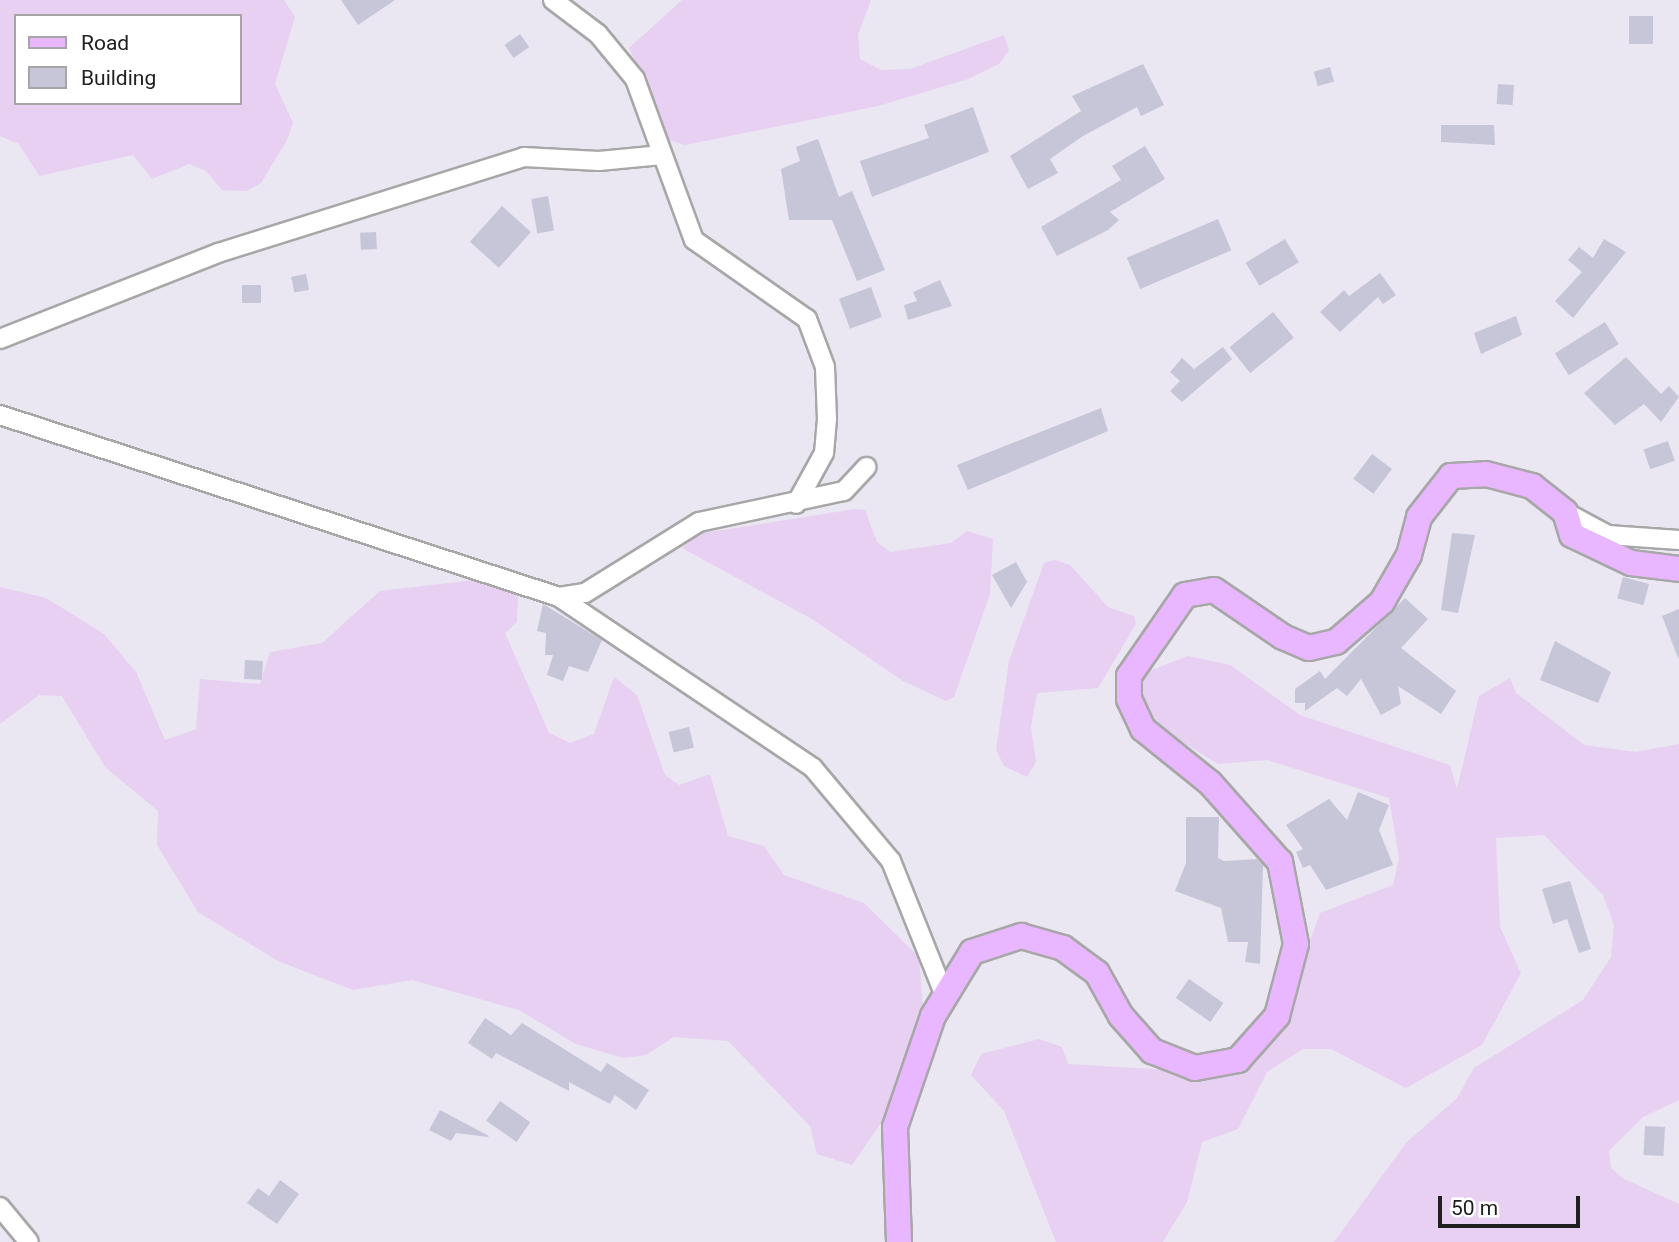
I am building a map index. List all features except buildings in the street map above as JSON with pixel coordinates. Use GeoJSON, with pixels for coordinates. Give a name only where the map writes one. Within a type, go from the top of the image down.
{"type":"FeatureCollection","features":[{"type":"Feature","properties":{"kind":"street"},"geometry":{"type":"LineString","coordinates":[[553,0],[598,33],[635,79],[694,240],[807,319],[821,355],[824,453],[796,504]]}},
{"type":"Feature","properties":{"kind":"street"},"geometry":{"type":"LineString","coordinates":[[0,339],[218,253],[524,157],[599,161],[662,155]]}},
{"type":"Feature","properties":{"kind":"street"},"geometry":{"type":"LineString","coordinates":[[0,415],[559,597],[813,768],[891,861],[945,996]]}},
{"type":"Feature","properties":{"kind":"street"},"geometry":{"type":"LineString","coordinates":[[559,597],[585,593],[699,522],[796,504],[844,491],[866,467]]}},
{"type":"Feature","properties":{"kind":"street"},"geometry":{"type":"LineString","coordinates":[[899,1242],[895,1127],[945,996],[972,952],[1021,936],[1063,948],[1097,973],[1121,1016],[1153,1051],[1195,1068],[1238,1060],[1277,1016],[1296,944],[1280,862],[1210,783],[1143,729],[1129,699],[1129,676],[1185,595],[1214,590],[1283,637],[1309,648],[1336,642],[1382,603],[1409,555],[1419,517],[1451,477],[1486,474],[1532,486],[1565,512],[1608,535],[1679,540]]}},
{"type":"Feature","properties":{"kind":"street"},"geometry":{"type":"LineString","coordinates":[[1565,512],[1573,535],[1631,563],[1679,569]]}},
{"type":"Feature","properties":{"kind":"street"},"geometry":{"type":"LineString","coordinates":[[0,1208],[29,1242]]}},
{"type":"Feature","properties":{"kind":"shaded area"},"geometry":{"type":"Polygon","coordinates":[[[0,0],[284,0],[295,17],[275,84],[293,123],[287,140],[261,183],[246,191],[222,190],[206,171],[189,164],[152,179],[133,155],[39,176],[19,144],[0,136],[0,0]]]}},
{"type":"Feature","properties":{"kind":"shaded area"},"geometry":{"type":"Polygon","coordinates":[[[682,0],[871,0],[858,35],[860,59],[881,70],[910,69],[1004,35],[1009,50],[999,64],[968,79],[878,106],[685,145],[669,140],[653,119],[647,86],[629,48],[682,0]]]}},
{"type":"Feature","properties":{"kind":"shaded area"},"geometry":{"type":"Polygon","coordinates":[[[855,509],[865,510],[877,542],[890,552],[951,543],[967,531],[993,539],[990,594],[954,697],[946,701],[903,681],[812,619],[682,548],[697,534],[855,509]]]}},
{"type":"Feature","properties":{"kind":"shaded area"},"geometry":{"type":"Polygon","coordinates":[[[1055,560],[1070,565],[1108,607],[1134,616],[1136,624],[1098,688],[1037,693],[1031,727],[1036,762],[1027,777],[1004,766],[996,750],[1009,661],[1044,563],[1055,560]]]}},
{"type":"Feature","properties":{"kind":"shaded area"},"geometry":{"type":"Polygon","coordinates":[[[492,578],[518,598],[517,622],[505,633],[549,733],[570,743],[594,734],[614,677],[637,695],[665,775],[679,785],[710,774],[728,836],[764,846],[784,875],[864,903],[919,957],[923,1012],[896,1101],[852,1165],[817,1154],[810,1126],[728,1041],[674,1037],[646,1055],[623,1058],[576,1044],[519,1010],[412,980],[353,990],[278,961],[198,912],[157,845],[158,811],[105,767],[62,696],[39,695],[0,724],[0,587],[46,598],[104,634],[136,672],[165,740],[196,729],[200,679],[260,684],[270,652],[322,643],[380,591],[492,578]]]}},
{"type":"Feature","properties":{"kind":"shaded area"},"geometry":{"type":"Polygon","coordinates":[[[1188,656],[1230,665],[1300,715],[1450,765],[1457,789],[1479,696],[1510,678],[1516,693],[1584,745],[1636,752],[1679,744],[1679,1100],[1643,1117],[1609,1151],[1611,1168],[1624,1179],[1679,1204],[1679,1242],[1334,1242],[1406,1143],[1457,1098],[1474,1068],[1583,1000],[1611,957],[1614,925],[1603,895],[1544,835],[1496,838],[1500,927],[1521,973],[1482,1045],[1406,1088],[1331,1049],[1303,1049],[1267,1072],[1238,1129],[1202,1142],[1187,1202],[1163,1242],[1056,1242],[1004,1111],[971,1075],[981,1054],[1039,1039],[1062,1047],[1068,1064],[1238,1074],[1285,1011],[1320,913],[1393,885],[1399,858],[1389,798],[1267,760],[1218,764],[1151,722],[1140,704],[1144,673],[1188,656]]]}}]}
